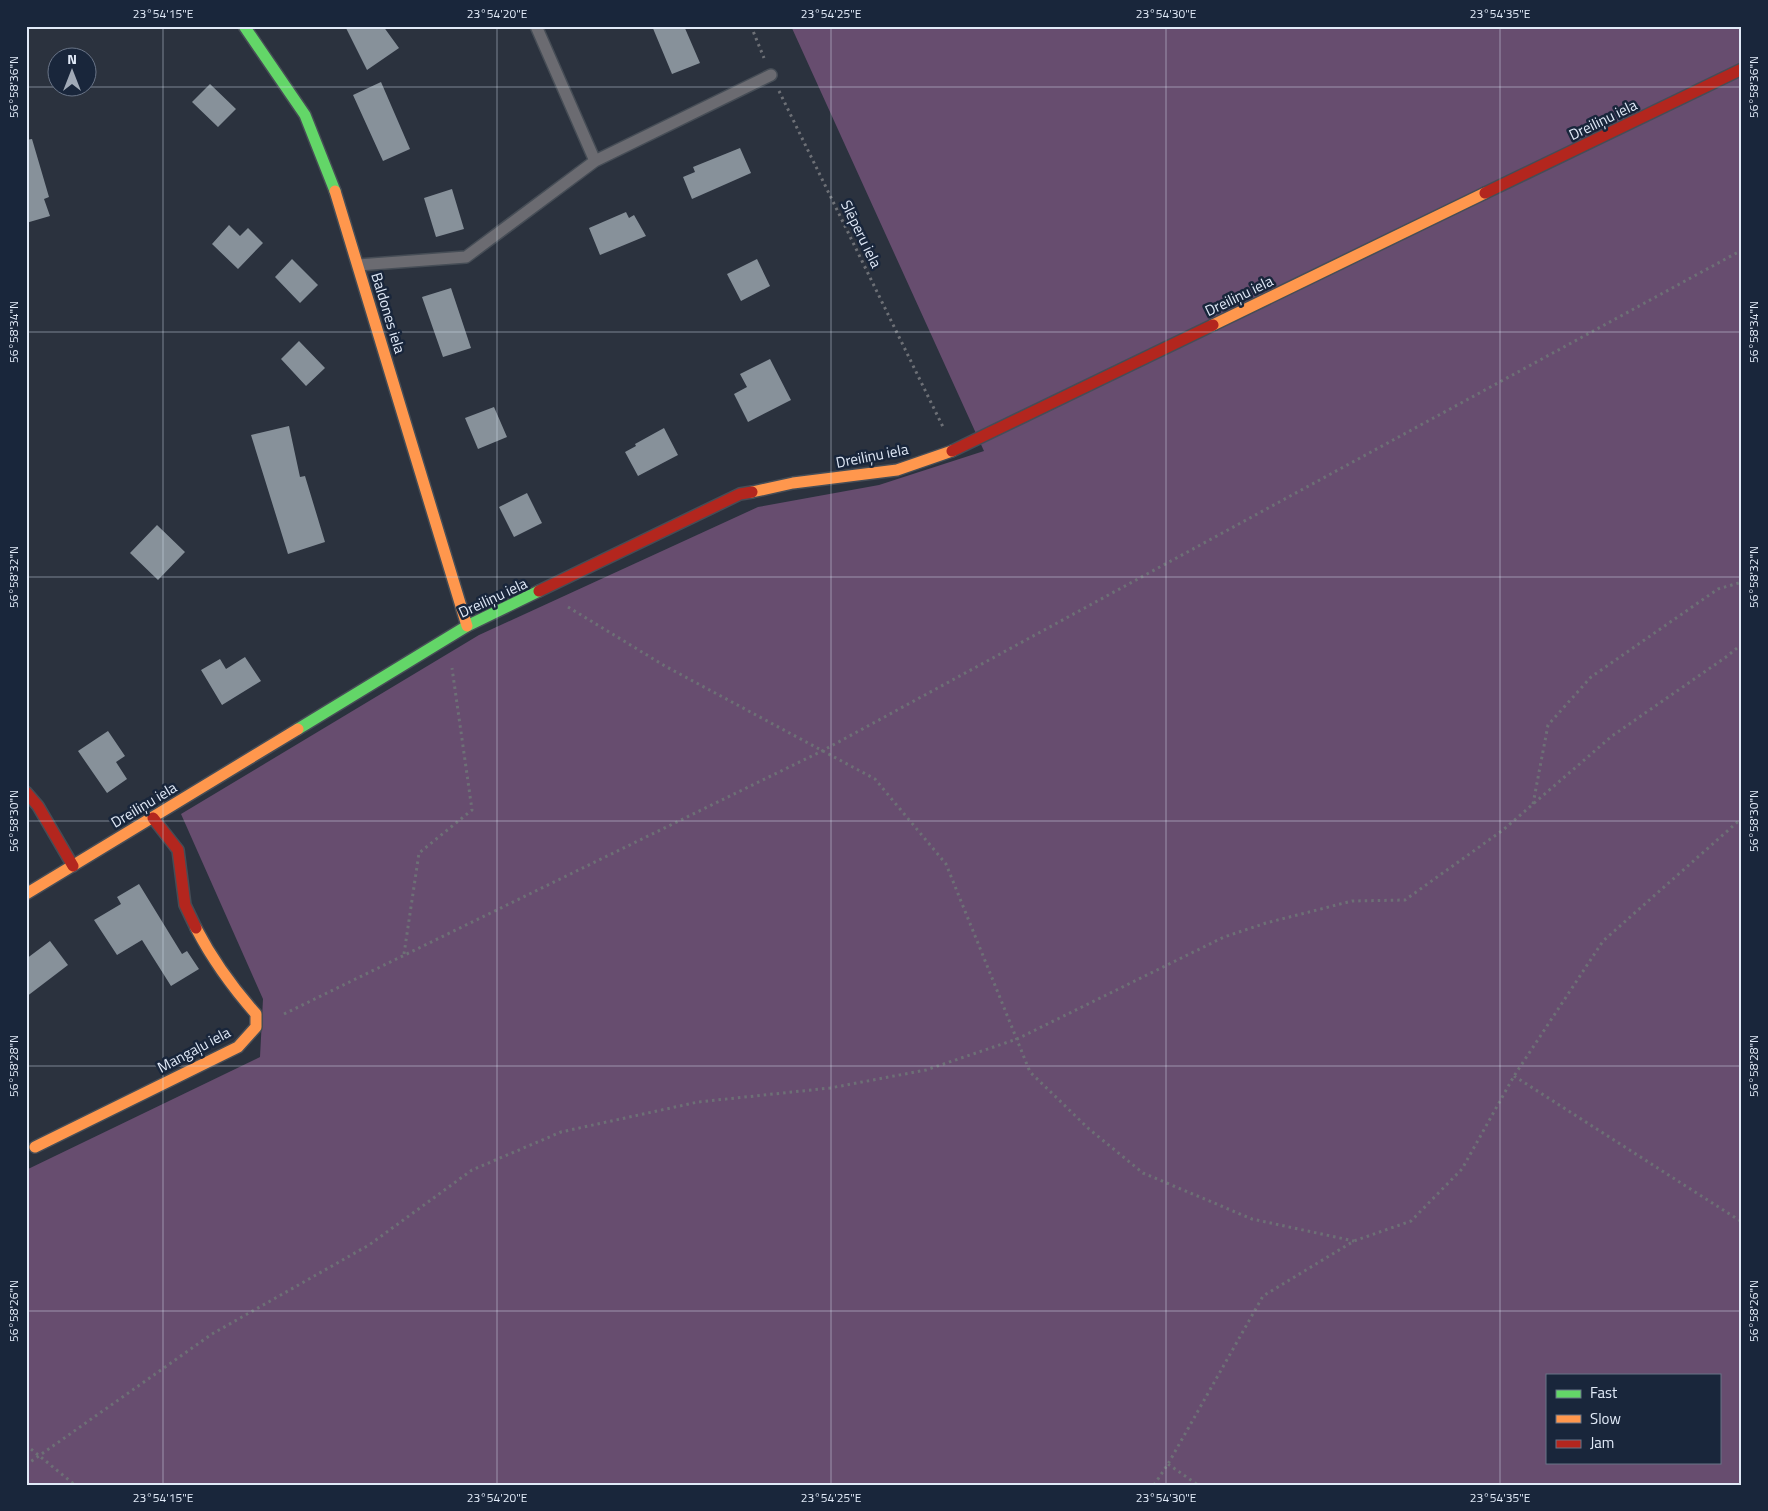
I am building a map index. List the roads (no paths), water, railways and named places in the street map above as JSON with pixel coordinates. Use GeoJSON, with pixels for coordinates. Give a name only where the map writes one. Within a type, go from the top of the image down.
{"type":"FeatureCollection","features":[{"type":"Feature","properties":{"kind":"street","name":"Baldones iela"},"geometry":{"type":"LineString","coordinates":[[244,26],[305,115],[340,204],[467,626]]}},
{"type":"Feature","properties":{"kind":"street","name":"Dreiliņu iela"},"geometry":{"type":"LineString","coordinates":[[26,894],[467,626],[542,592],[740,494],[793,483],[897,470],[954,450],[1742,69]]}},
{"type":"Feature","properties":{"kind":"street"},"geometry":{"type":"LineString","coordinates":[[26,792],[38,806],[73,866]]}},
{"type":"Feature","properties":{"kind":"street","name":"Mangaļu iela"},"geometry":{"type":"LineString","coordinates":[[34,1147],[238,1046],[256,1027],[256,1014],[239,995],[205,945],[185,905],[178,850],[153,818]]}},
{"type":"Feature","properties":{"kind":"lane"},"geometry":{"type":"LineString","coordinates":[[536,26],[595,161]]}},
{"type":"Feature","properties":{"kind":"lane"},"geometry":{"type":"LineString","coordinates":[[358,265],[466,257],[595,161],[771,75]]}}]}
